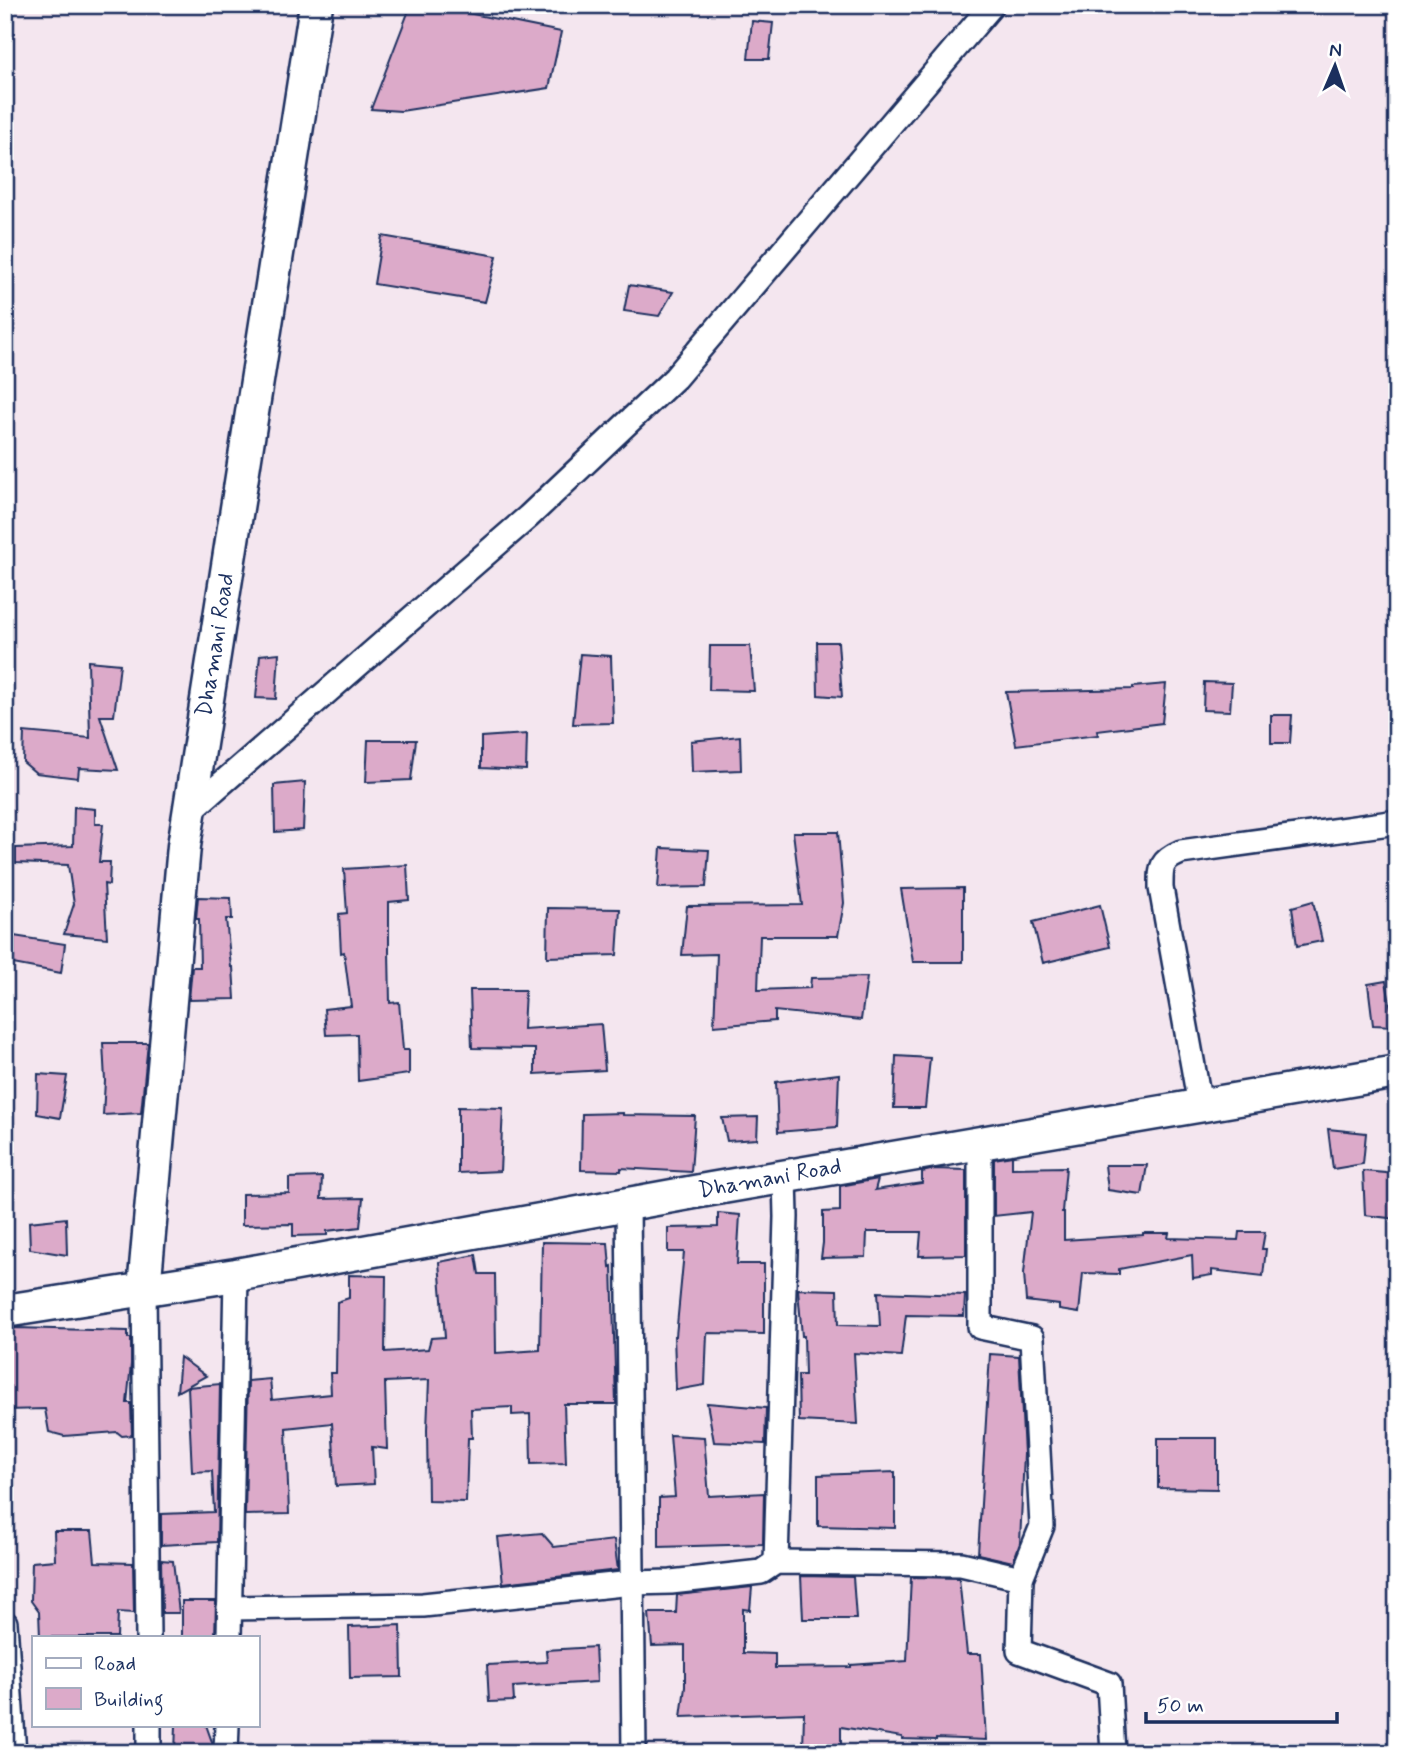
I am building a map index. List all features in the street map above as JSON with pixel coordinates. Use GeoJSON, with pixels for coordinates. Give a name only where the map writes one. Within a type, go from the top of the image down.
{"type":"FeatureCollection","features":[{"type":"Feature","properties":{"kind":"main road","name":"Dhamani Road"},"geometry":{"type":"LineString","coordinates":[[144,1289],[183,860],[316,5]]}},
{"type":"Feature","properties":{"kind":"main road","name":"Dhamani Road"},"geometry":{"type":"LineString","coordinates":[[5,1311],[236,1275],[628,1203],[1397,1072]]}},
{"type":"Feature","properties":{"kind":"street"},"geometry":{"type":"LineString","coordinates":[[190,811],[528,517],[676,377],[992,5]]}},
{"type":"Feature","properties":{"kind":"street"},"geometry":{"type":"LineString","coordinates":[[1200,1105],[1161,888],[1161,868],[1167,858],[1181,852],[1397,822]]}},
{"type":"Feature","properties":{"kind":"street"},"geometry":{"type":"LineString","coordinates":[[980,1143],[980,1327],[1032,1338],[1042,1526],[1021,1578],[1019,1651],[1109,1684],[1113,1753]]}},
{"type":"Feature","properties":{"kind":"street"},"geometry":{"type":"LineString","coordinates":[[776,1562],[785,1176]]}},
{"type":"Feature","properties":{"kind":"street"},"geometry":{"type":"LineString","coordinates":[[628,1203],[634,1753]]}},
{"type":"Feature","properties":{"kind":"street"},"geometry":{"type":"LineString","coordinates":[[229,1636],[236,1275]]}},
{"type":"Feature","properties":{"kind":"street"},"geometry":{"type":"LineString","coordinates":[[144,1289],[148,1636]]}},
{"type":"Feature","properties":{"kind":"street"},"geometry":{"type":"LineString","coordinates":[[229,1608],[423,1605],[761,1572],[776,1562],[961,1564],[1021,1578]]}},
{"type":"Feature","properties":{"kind":"street"},"geometry":{"type":"LineString","coordinates":[[5,1623],[14,1753]]}},
{"type":"Feature","properties":{"kind":"street"},"geometry":{"type":"LineString","coordinates":[[149,1726],[149,1753]]}},
{"type":"Feature","properties":{"kind":"street"},"geometry":{"type":"LineString","coordinates":[[226,1753],[227,1726]]}},
{"type":"Feature","properties":{"kind":"building"},"geometry":{"type":"Polygon","coordinates":[[[411,5],[428,5],[561,32],[549,88],[401,111],[371,109],[411,5]]]}},
{"type":"Feature","properties":{"kind":"building"},"geometry":{"type":"Polygon","coordinates":[[[752,21],[773,23],[769,59],[748,59],[752,21]]]}},
{"type":"Feature","properties":{"kind":"building"},"geometry":{"type":"Polygon","coordinates":[[[382,236],[497,256],[485,302],[374,284],[382,236]]]}},
{"type":"Feature","properties":{"kind":"building"},"geometry":{"type":"Polygon","coordinates":[[[629,285],[673,292],[659,316],[624,311],[629,285]]]}},
{"type":"Feature","properties":{"kind":"building"},"geometry":{"type":"Polygon","coordinates":[[[817,642],[838,642],[842,697],[818,695],[817,642]]]}},
{"type":"Feature","properties":{"kind":"building"},"geometry":{"type":"Polygon","coordinates":[[[710,646],[750,646],[754,691],[709,690],[710,646]]]}},
{"type":"Feature","properties":{"kind":"building"},"geometry":{"type":"Polygon","coordinates":[[[279,653],[276,699],[256,698],[260,655],[279,653]]]}},
{"type":"Feature","properties":{"kind":"building"},"geometry":{"type":"Polygon","coordinates":[[[580,654],[611,656],[613,723],[573,724],[580,654]]]}},
{"type":"Feature","properties":{"kind":"building"},"geometry":{"type":"Polygon","coordinates":[[[88,661],[120,664],[114,716],[100,716],[118,770],[79,768],[78,778],[36,773],[23,762],[24,732],[90,738],[88,661]]]}},
{"type":"Feature","properties":{"kind":"building"},"geometry":{"type":"Polygon","coordinates":[[[1204,682],[1232,683],[1230,711],[1203,710],[1204,682]]]}},
{"type":"Feature","properties":{"kind":"building"},"geometry":{"type":"Polygon","coordinates":[[[1166,684],[1162,723],[1097,731],[1098,735],[1016,745],[1006,692],[1133,689],[1166,684]]]}},
{"type":"Feature","properties":{"kind":"building"},"geometry":{"type":"Polygon","coordinates":[[[1271,715],[1292,715],[1290,743],[1271,743],[1271,715]]]}},
{"type":"Feature","properties":{"kind":"building"},"geometry":{"type":"Polygon","coordinates":[[[527,734],[526,770],[481,768],[481,737],[527,734]]]}},
{"type":"Feature","properties":{"kind":"building"},"geometry":{"type":"Polygon","coordinates":[[[740,736],[741,770],[692,772],[691,741],[740,736]]]}},
{"type":"Feature","properties":{"kind":"building"},"geometry":{"type":"Polygon","coordinates":[[[368,740],[416,740],[411,780],[366,782],[368,740]]]}},
{"type":"Feature","properties":{"kind":"building"},"geometry":{"type":"Polygon","coordinates":[[[305,782],[303,830],[275,832],[274,785],[305,782]]]}},
{"type":"Feature","properties":{"kind":"building"},"geometry":{"type":"Polygon","coordinates":[[[74,807],[95,809],[95,824],[103,824],[99,862],[110,862],[109,885],[104,884],[107,938],[64,934],[74,904],[68,865],[16,863],[16,848],[73,846],[74,807]]]}},
{"type":"Feature","properties":{"kind":"building"},"geometry":{"type":"Polygon","coordinates":[[[793,832],[838,832],[844,903],[838,936],[760,936],[758,990],[810,988],[811,978],[867,977],[861,1020],[775,1011],[775,1021],[714,1026],[717,954],[682,955],[687,906],[802,905],[793,832]]]}},
{"type":"Feature","properties":{"kind":"building"},"geometry":{"type":"Polygon","coordinates":[[[661,848],[709,850],[706,887],[658,888],[661,848]]]}},
{"type":"Feature","properties":{"kind":"building"},"geometry":{"type":"Polygon","coordinates":[[[407,865],[409,900],[389,902],[389,951],[390,1003],[399,1002],[403,1050],[409,1050],[409,1074],[358,1081],[357,1034],[326,1035],[324,1009],[351,1006],[344,952],[341,953],[339,914],[347,913],[344,869],[407,865]]]}},
{"type":"Feature","properties":{"kind":"building"},"geometry":{"type":"Polygon","coordinates":[[[963,888],[963,962],[913,962],[901,889],[963,888]]]}},
{"type":"Feature","properties":{"kind":"building"},"geometry":{"type":"Polygon","coordinates":[[[198,897],[231,898],[232,919],[226,919],[235,999],[189,1000],[192,967],[200,967],[199,919],[196,919],[198,897]]]}},
{"type":"Feature","properties":{"kind":"building"},"geometry":{"type":"Polygon","coordinates":[[[1313,901],[1322,941],[1297,946],[1292,907],[1313,901]]]}},
{"type":"Feature","properties":{"kind":"building"},"geometry":{"type":"Polygon","coordinates":[[[1100,905],[1110,947],[1043,963],[1033,922],[1100,905]]]}},
{"type":"Feature","properties":{"kind":"building"},"geometry":{"type":"Polygon","coordinates":[[[548,908],[620,909],[617,955],[547,957],[548,908]]]}},
{"type":"Feature","properties":{"kind":"building"},"geometry":{"type":"Polygon","coordinates":[[[14,936],[65,944],[61,973],[13,964],[14,936]]]}},
{"type":"Feature","properties":{"kind":"building"},"geometry":{"type":"Polygon","coordinates":[[[1386,981],[1394,1026],[1373,1025],[1368,984],[1386,981]]]}},
{"type":"Feature","properties":{"kind":"building"},"geometry":{"type":"Polygon","coordinates":[[[470,990],[525,990],[523,1029],[601,1024],[605,1070],[535,1074],[535,1049],[472,1048],[470,990]]]}},
{"type":"Feature","properties":{"kind":"building"},"geometry":{"type":"Polygon","coordinates":[[[103,1043],[148,1043],[141,1113],[103,1115],[103,1043]]]}},
{"type":"Feature","properties":{"kind":"building"},"geometry":{"type":"Polygon","coordinates":[[[896,1056],[930,1058],[925,1108],[894,1108],[896,1056]]]}},
{"type":"Feature","properties":{"kind":"building"},"geometry":{"type":"Polygon","coordinates":[[[38,1074],[67,1076],[60,1118],[37,1114],[38,1074]]]}},
{"type":"Feature","properties":{"kind":"building"},"geometry":{"type":"Polygon","coordinates":[[[839,1074],[837,1127],[778,1132],[776,1082],[839,1074]]]}},
{"type":"Feature","properties":{"kind":"building"},"geometry":{"type":"Polygon","coordinates":[[[458,1107],[503,1108],[500,1171],[458,1173],[458,1107]]]}},
{"type":"Feature","properties":{"kind":"building"},"geometry":{"type":"Polygon","coordinates":[[[582,1114],[695,1116],[691,1172],[621,1168],[621,1171],[581,1170],[582,1114]]]}},
{"type":"Feature","properties":{"kind":"building"},"geometry":{"type":"Polygon","coordinates":[[[758,1117],[757,1139],[727,1141],[722,1118],[758,1117]]]}},
{"type":"Feature","properties":{"kind":"building"},"geometry":{"type":"Polygon","coordinates":[[[1328,1129],[1366,1133],[1363,1164],[1333,1169],[1328,1129]]]}},
{"type":"Feature","properties":{"kind":"building"},"geometry":{"type":"Polygon","coordinates":[[[1012,1156],[1012,1168],[1066,1167],[1062,1212],[1064,1240],[1169,1233],[1168,1238],[1238,1240],[1239,1232],[1265,1232],[1262,1249],[1266,1249],[1263,1276],[1212,1270],[1212,1275],[1193,1278],[1192,1255],[1119,1269],[1119,1274],[1083,1273],[1079,1313],[1059,1310],[1059,1305],[1026,1301],[1024,1273],[1031,1212],[994,1216],[994,1159],[1012,1156]]]}},
{"type":"Feature","properties":{"kind":"building"},"geometry":{"type":"Polygon","coordinates":[[[1105,1165],[1147,1165],[1142,1195],[1108,1190],[1105,1165]]]}},
{"type":"Feature","properties":{"kind":"building"},"geometry":{"type":"Polygon","coordinates":[[[935,1169],[966,1170],[966,1255],[919,1256],[921,1232],[867,1232],[866,1257],[821,1258],[823,1212],[840,1211],[840,1186],[878,1179],[875,1190],[922,1183],[922,1172],[935,1169]]]}},
{"type":"Feature","properties":{"kind":"building"},"geometry":{"type":"Polygon","coordinates":[[[1363,1171],[1397,1174],[1397,1219],[1365,1215],[1363,1171]]]}},
{"type":"Feature","properties":{"kind":"building"},"geometry":{"type":"Polygon","coordinates":[[[322,1177],[321,1199],[363,1198],[360,1227],[327,1231],[327,1235],[293,1236],[293,1224],[242,1225],[242,1194],[289,1193],[289,1178],[322,1177]]]}},
{"type":"Feature","properties":{"kind":"building"},"geometry":{"type":"Polygon","coordinates":[[[718,1213],[740,1215],[737,1264],[764,1264],[764,1334],[707,1333],[705,1385],[676,1390],[674,1336],[684,1252],[668,1252],[668,1228],[718,1227],[718,1213]]]}},
{"type":"Feature","properties":{"kind":"building"},"geometry":{"type":"Polygon","coordinates":[[[66,1218],[67,1255],[30,1249],[29,1222],[66,1218]]]}},
{"type":"Feature","properties":{"kind":"building"},"geometry":{"type":"Polygon","coordinates":[[[542,1242],[608,1243],[610,1267],[612,1266],[616,1404],[564,1404],[566,1463],[531,1464],[530,1414],[512,1415],[512,1407],[471,1409],[472,1438],[468,1438],[466,1502],[428,1501],[429,1380],[385,1382],[387,1449],[372,1447],[374,1484],[336,1486],[332,1423],[286,1428],[289,1514],[245,1515],[248,1381],[270,1379],[272,1400],[331,1394],[330,1373],[336,1373],[337,1302],[349,1298],[349,1275],[386,1276],[385,1352],[428,1349],[431,1338],[445,1337],[439,1262],[476,1255],[479,1274],[495,1274],[496,1353],[540,1350],[542,1242]]]}},
{"type":"Feature","properties":{"kind":"building"},"geometry":{"type":"Polygon","coordinates":[[[798,1289],[837,1290],[838,1325],[880,1326],[878,1292],[965,1295],[964,1316],[906,1315],[901,1356],[854,1353],[858,1424],[799,1421],[798,1375],[805,1375],[804,1336],[798,1289]]]}},
{"type":"Feature","properties":{"kind":"building"},"geometry":{"type":"Polygon","coordinates":[[[5,1329],[128,1331],[128,1338],[131,1338],[131,1364],[127,1403],[131,1403],[132,1435],[122,1436],[117,1432],[64,1436],[49,1432],[45,1409],[5,1410],[5,1329]]]}},
{"type":"Feature","properties":{"kind":"building"},"geometry":{"type":"Polygon","coordinates":[[[990,1354],[1019,1356],[1024,1454],[1020,1543],[1013,1562],[978,1554],[990,1354]]]}},
{"type":"Feature","properties":{"kind":"building"},"geometry":{"type":"Polygon","coordinates":[[[180,1357],[206,1376],[177,1392],[180,1357]]]}},
{"type":"Feature","properties":{"kind":"building"},"geometry":{"type":"Polygon","coordinates":[[[220,1384],[217,1542],[161,1545],[161,1514],[214,1512],[212,1471],[192,1472],[188,1387],[220,1384]]]}},
{"type":"Feature","properties":{"kind":"building"},"geometry":{"type":"Polygon","coordinates":[[[707,1403],[766,1408],[765,1444],[714,1442],[707,1403]]]}},
{"type":"Feature","properties":{"kind":"building"},"geometry":{"type":"Polygon","coordinates":[[[670,1435],[704,1437],[709,1496],[764,1493],[763,1544],[659,1547],[659,1498],[675,1497],[670,1435]]]}},
{"type":"Feature","properties":{"kind":"building"},"geometry":{"type":"Polygon","coordinates":[[[1158,1438],[1217,1438],[1217,1489],[1158,1488],[1158,1438]]]}},
{"type":"Feature","properties":{"kind":"building"},"geometry":{"type":"Polygon","coordinates":[[[895,1472],[895,1528],[818,1526],[818,1475],[895,1472]]]}},
{"type":"Feature","properties":{"kind":"building"},"geometry":{"type":"Polygon","coordinates":[[[54,1531],[92,1531],[95,1562],[133,1563],[134,1613],[118,1612],[117,1636],[40,1636],[39,1612],[31,1601],[32,1562],[55,1560],[54,1531]]]}},
{"type":"Feature","properties":{"kind":"building"},"geometry":{"type":"Polygon","coordinates":[[[542,1533],[554,1547],[614,1540],[618,1570],[503,1583],[498,1537],[542,1533]]]}},
{"type":"Feature","properties":{"kind":"building"},"geometry":{"type":"Polygon","coordinates":[[[161,1560],[173,1561],[179,1613],[162,1613],[161,1560]]]}},
{"type":"Feature","properties":{"kind":"building"},"geometry":{"type":"Polygon","coordinates":[[[801,1576],[853,1577],[856,1619],[803,1619],[801,1576]]]}},
{"type":"Feature","properties":{"kind":"building"},"geometry":{"type":"Polygon","coordinates":[[[911,1577],[959,1578],[967,1654],[981,1654],[986,1740],[902,1739],[841,1727],[841,1750],[803,1750],[804,1713],[681,1717],[685,1687],[685,1645],[652,1646],[649,1613],[676,1613],[677,1595],[752,1587],[750,1610],[743,1609],[743,1653],[775,1654],[775,1668],[851,1667],[907,1661],[911,1577]]]}},
{"type":"Feature","properties":{"kind":"building"},"geometry":{"type":"Polygon","coordinates":[[[182,1601],[216,1601],[215,1636],[182,1636],[182,1601]]]}},
{"type":"Feature","properties":{"kind":"building"},"geometry":{"type":"Polygon","coordinates":[[[401,1625],[402,1677],[350,1678],[349,1627],[401,1625]]]}},
{"type":"Feature","properties":{"kind":"building"},"geometry":{"type":"Polygon","coordinates":[[[595,1647],[597,1682],[513,1687],[514,1701],[489,1702],[487,1665],[547,1662],[546,1650],[595,1647]]]}},
{"type":"Feature","properties":{"kind":"building"},"geometry":{"type":"Polygon","coordinates":[[[176,1726],[206,1726],[212,1742],[212,1753],[175,1753],[176,1726]]]}}]}
